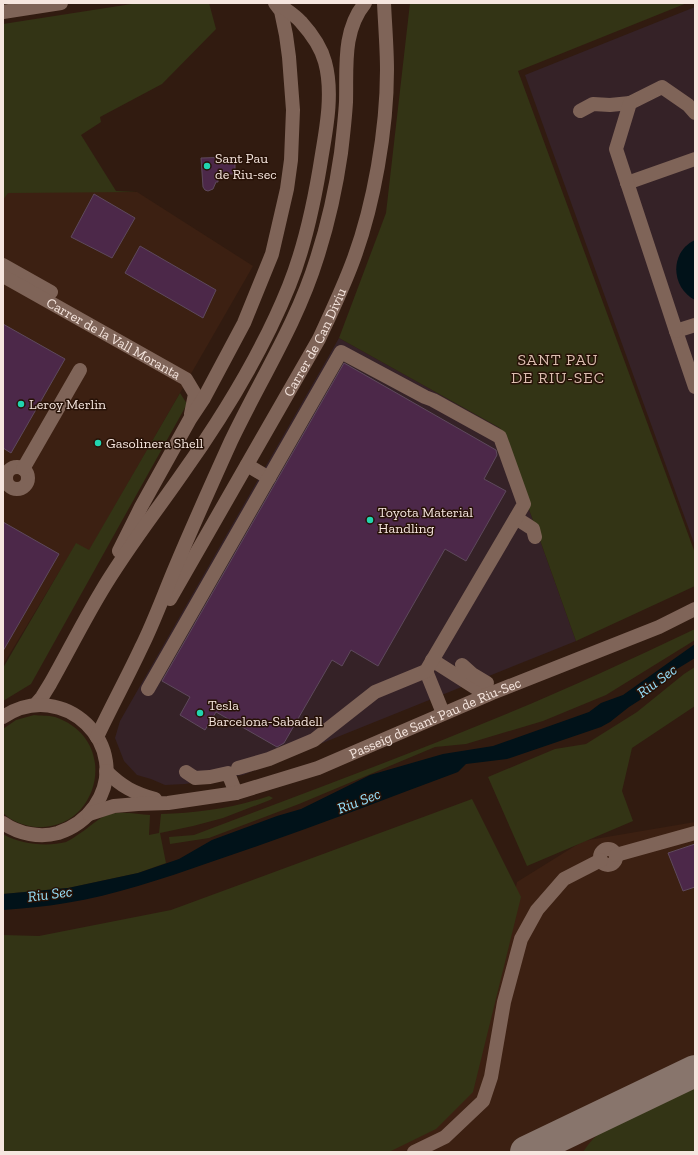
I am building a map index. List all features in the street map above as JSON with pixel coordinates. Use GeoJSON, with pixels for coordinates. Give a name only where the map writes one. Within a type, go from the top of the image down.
{"type":"FeatureCollection","features":[{"type":"Feature","properties":{"kind":"street"},"geometry":{"type":"LineString","coordinates":[[3,12],[61,3]]}},
{"type":"Feature","properties":{"kind":"street","name":"Carrer de Can Diviu"},"geometry":{"type":"LineString","coordinates":[[142,647],[184,546],[232,440],[290,327],[305,293],[317,258],[333,196],[346,104],[347,50],[350,31],[355,18],[365,3]]}},
{"type":"Feature","properties":{"kind":"street","name":"Carrer de Can Diviu"},"geometry":{"type":"LineString","coordinates":[[97,737],[106,716],[142,647],[319,339],[338,298],[353,260],[363,228],[380,152],[386,108],[387,70],[384,3]]}},
{"type":"Feature","properties":{"kind":"street"},"geometry":{"type":"LineString","coordinates":[[35,705],[50,684],[101,592],[151,516],[216,425],[248,371],[269,331],[290,284],[305,238],[316,192],[325,137],[328,103],[328,77],[325,62],[320,50],[300,20],[279,5]]}},
{"type":"Feature","properties":{"kind":"street"},"geometry":{"type":"LineString","coordinates":[[101,592],[141,507],[190,419],[204,398],[244,323],[272,254],[287,189],[293,110],[289,57],[279,5]]}},
{"type":"Feature","properties":{"kind":"street"},"geometry":{"type":"LineString","coordinates":[[580,111],[593,104],[610,105],[630,103],[662,87],[688,105],[695,113]]}},
{"type":"Feature","properties":{"kind":"street"},"geometry":{"type":"LineString","coordinates":[[630,103],[616,149],[695,387]]}},
{"type":"Feature","properties":{"kind":"street"},"geometry":{"type":"LineString","coordinates":[[627,183],[695,159]]}},
{"type":"Feature","properties":{"kind":"street"},"geometry":{"type":"LineString","coordinates":[[3,265],[108,325],[122,343]]}},
{"type":"Feature","properties":{"kind":"street","name":"Carrer de la Vall Moranta"},"geometry":{"type":"LineString","coordinates":[[3,276],[186,379],[195,394],[190,419]]}},
{"type":"Feature","properties":{"kind":"street"},"geometry":{"type":"LineString","coordinates":[[676,331],[695,325]]}},
{"type":"Feature","properties":{"kind":"street"},"geometry":{"type":"LineString","coordinates":[[148,689],[341,352],[500,437],[524,504],[429,666],[375,692],[314,740],[269,759],[238,768]]}},
{"type":"Feature","properties":{"kind":"street"},"geometry":{"type":"LineString","coordinates":[[23,469],[80,370]]}},
{"type":"Feature","properties":{"kind":"street"},"geometry":{"type":"LineString","coordinates":[[247,466],[269,478]]}},
{"type":"Feature","properties":{"kind":"street"},"geometry":{"type":"LineString","coordinates":[[16,468],[23,469],[28,478],[26,485],[20,489],[13,488],[8,483],[5,472],[16,468]]}},
{"type":"Feature","properties":{"kind":"street"},"geometry":{"type":"LineString","coordinates":[[516,518],[533,529],[535,537]]}},
{"type":"Feature","properties":{"kind":"street","name":"Passeig de Sant Pau de Riu-Sec"},"geometry":{"type":"LineString","coordinates":[[89,814],[114,806],[168,803],[236,793],[318,768],[444,714],[488,686],[659,627],[695,609]]}},
{"type":"Feature","properties":{"kind":"street"},"geometry":{"type":"LineString","coordinates":[[462,665],[488,686]]}},
{"type":"Feature","properties":{"kind":"street"},"geometry":{"type":"LineString","coordinates":[[429,666],[488,686]]}},
{"type":"Feature","properties":{"kind":"street"},"geometry":{"type":"LineString","coordinates":[[429,666],[444,714]]}},
{"type":"Feature","properties":{"kind":"street"},"geometry":{"type":"LineString","coordinates":[[3,717],[21,708],[35,705],[55,706],[73,714],[89,726],[97,737],[104,757],[106,771],[101,794],[89,814],[70,828],[49,835],[38,835],[26,834],[3,823]]}},
{"type":"Feature","properties":{"kind":"street","name":"Passeig de Sant Pau de Riu-Sec"},"geometry":{"type":"LineString","coordinates":[[106,771],[118,783],[138,794],[168,803]]}},
{"type":"Feature","properties":{"kind":"street"},"geometry":{"type":"LineString","coordinates":[[186,772],[195,778],[210,777],[228,773],[236,793]]}},
{"type":"Feature","properties":{"kind":"street"},"geometry":{"type":"LineString","coordinates":[[414,1152],[445,1137],[483,1101],[491,1077],[504,1002],[521,939],[537,910],[564,879],[601,860],[605,864],[612,864],[616,860],[616,855],[695,833]]}},
{"type":"Feature","properties":{"kind":"shaded area"},"geometry":{"type":"Polygon","coordinates":[[[138,3],[209,3],[216,29],[162,84],[100,117],[101,122],[81,135],[116,191],[137,192],[8,193],[3,200],[3,24],[138,3]]]}},
{"type":"Feature","properties":{"kind":"shaded area"},"geometry":{"type":"Polygon","coordinates":[[[410,3],[687,3],[518,71],[695,553],[695,586],[576,641],[500,428],[339,338],[386,213],[410,3]]]}},
{"type":"Feature","properties":{"kind":"shaded area"},"geometry":{"type":"Polygon","coordinates":[[[695,7],[695,546],[525,75],[695,7]]]}},
{"type":"Feature","properties":{"kind":"shaded area"},"geometry":{"type":"Polygon","coordinates":[[[3,191],[137,192],[253,266],[89,551],[76,544],[3,665],[3,191]]]}},
{"type":"Feature","properties":{"kind":"shaded area"},"geometry":{"type":"Polygon","coordinates":[[[339,338],[500,428],[576,641],[243,775],[185,784],[165,785],[137,775],[124,761],[115,738],[120,721],[339,338]]]}},
{"type":"Feature","properties":{"kind":"shaded area"},"geometry":{"type":"Polygon","coordinates":[[[180,393],[187,404],[31,684],[3,701],[3,668],[76,543],[89,550],[180,393]]]}},
{"type":"Feature","properties":{"kind":"shaded area"},"geometry":{"type":"Polygon","coordinates":[[[695,629],[695,640],[606,695],[543,721],[466,744],[435,747],[299,804],[209,838],[170,844],[169,837],[194,835],[461,733],[524,707],[695,629]]]}},
{"type":"Feature","properties":{"kind":"shaded area"},"geometry":{"type":"Polygon","coordinates":[[[695,667],[695,706],[632,748],[622,791],[633,821],[527,866],[488,777],[555,749],[586,744],[637,712],[684,674],[695,667]]]}},
{"type":"Feature","properties":{"kind":"shaded area"},"geometry":{"type":"Polygon","coordinates":[[[34,715],[55,717],[76,728],[89,744],[95,763],[94,782],[88,800],[75,815],[58,824],[36,827],[18,823],[3,813],[3,729],[16,720],[34,715]]]}},
{"type":"Feature","properties":{"kind":"shaded area"},"geometry":{"type":"Polygon","coordinates":[[[269,796],[273,798],[223,818],[160,833],[166,863],[138,873],[68,888],[3,894],[3,834],[17,840],[33,844],[58,844],[70,840],[106,815],[125,813],[150,815],[149,835],[159,833],[161,814],[216,809],[242,804],[269,796]]]}},
{"type":"Feature","properties":{"kind":"shaded area"},"geometry":{"type":"Polygon","coordinates":[[[472,799],[521,897],[473,1092],[436,1129],[389,1152],[3,1152],[3,935],[39,936],[171,910],[472,799]]]}},
{"type":"Feature","properties":{"kind":"shaded area"},"geometry":{"type":"Polygon","coordinates":[[[695,822],[695,1152],[263,1152],[492,993],[517,882],[583,841],[695,822]]]}},
{"type":"Feature","properties":{"kind":"shaded area"},"geometry":{"type":"Polygon","coordinates":[[[695,1082],[695,1152],[583,1152],[593,1139],[605,1128],[619,1119],[649,1102],[695,1082]]]}},
{"type":"Feature","properties":{"kind":"water"},"geometry":{"type":"Polygon","coordinates":[[[695,240],[695,300],[681,287],[676,270],[677,261],[681,253],[695,240]]]}},
{"type":"Feature","properties":{"kind":"water","name":"Riu Sec"},"geometry":{"type":"Polygon","coordinates":[[[695,644],[695,658],[677,669],[654,691],[601,727],[507,759],[466,764],[458,772],[365,807],[138,886],[84,900],[3,910],[3,894],[68,888],[138,873],[179,859],[212,840],[277,816],[301,809],[370,775],[443,754],[493,746],[589,712],[601,703],[623,695],[695,644]]]}},
{"type":"Feature","properties":{"kind":"building"},"geometry":{"type":"Polygon","coordinates":[[[235,157],[235,174],[218,174],[218,182],[216,182],[213,189],[208,191],[205,190],[203,187],[201,158],[235,157]]]}},
{"type":"Feature","properties":{"kind":"building"},"geometry":{"type":"Polygon","coordinates":[[[94,194],[135,218],[112,258],[71,237],[94,194]]]}},
{"type":"Feature","properties":{"kind":"building"},"geometry":{"type":"Polygon","coordinates":[[[140,246],[216,290],[203,318],[125,273],[140,246]]]}},
{"type":"Feature","properties":{"kind":"building","name":"Leroy Merlin"},"geometry":{"type":"Polygon","coordinates":[[[3,324],[65,359],[11,453],[3,448],[3,324]]]}},
{"type":"Feature","properties":{"kind":"building","name":"Toyota Material Handling"},"geometry":{"type":"Polygon","coordinates":[[[344,363],[496,450],[497,455],[484,479],[506,491],[466,561],[445,549],[378,666],[351,650],[342,666],[332,660],[284,743],[277,747],[216,712],[205,730],[180,715],[190,697],[162,681],[344,363]]]}},
{"type":"Feature","properties":{"kind":"building"},"geometry":{"type":"Polygon","coordinates":[[[3,522],[59,554],[3,651],[3,522]]]}},
{"type":"Feature","properties":{"kind":"building"},"geometry":{"type":"Polygon","coordinates":[[[695,844],[695,887],[683,891],[668,853],[695,844]]]}},
{"type":"Feature","properties":{"kind":"taxiway"},"geometry":{"type":"LineString","coordinates":[[526,1152],[695,1071]]}},
{"type":"Feature","properties":{"kind":"place","name":"Sant Pau de Riu-sec"},"geometry":{"type":"Point","coordinates":[207,166]}},
{"type":"Feature","properties":{"kind":"place","name":"Leroy Merlin"},"geometry":{"type":"Point","coordinates":[21,404]}},
{"type":"Feature","properties":{"kind":"place","name":"Gasolinera Shell"},"geometry":{"type":"Point","coordinates":[98,443]}},
{"type":"Feature","properties":{"kind":"place","name":"Toyota Material Handling"},"geometry":{"type":"Point","coordinates":[370,520]}},
{"type":"Feature","properties":{"kind":"place","name":"Tesla Barcelona-Sabadell"},"geometry":{"type":"Point","coordinates":[200,713]}},
{"type":"Feature","properties":{"kind":"district","name":"SANT PAU DE RIU-SEC"},"geometry":{"type":"Point","coordinates":[558,368]}}]}
